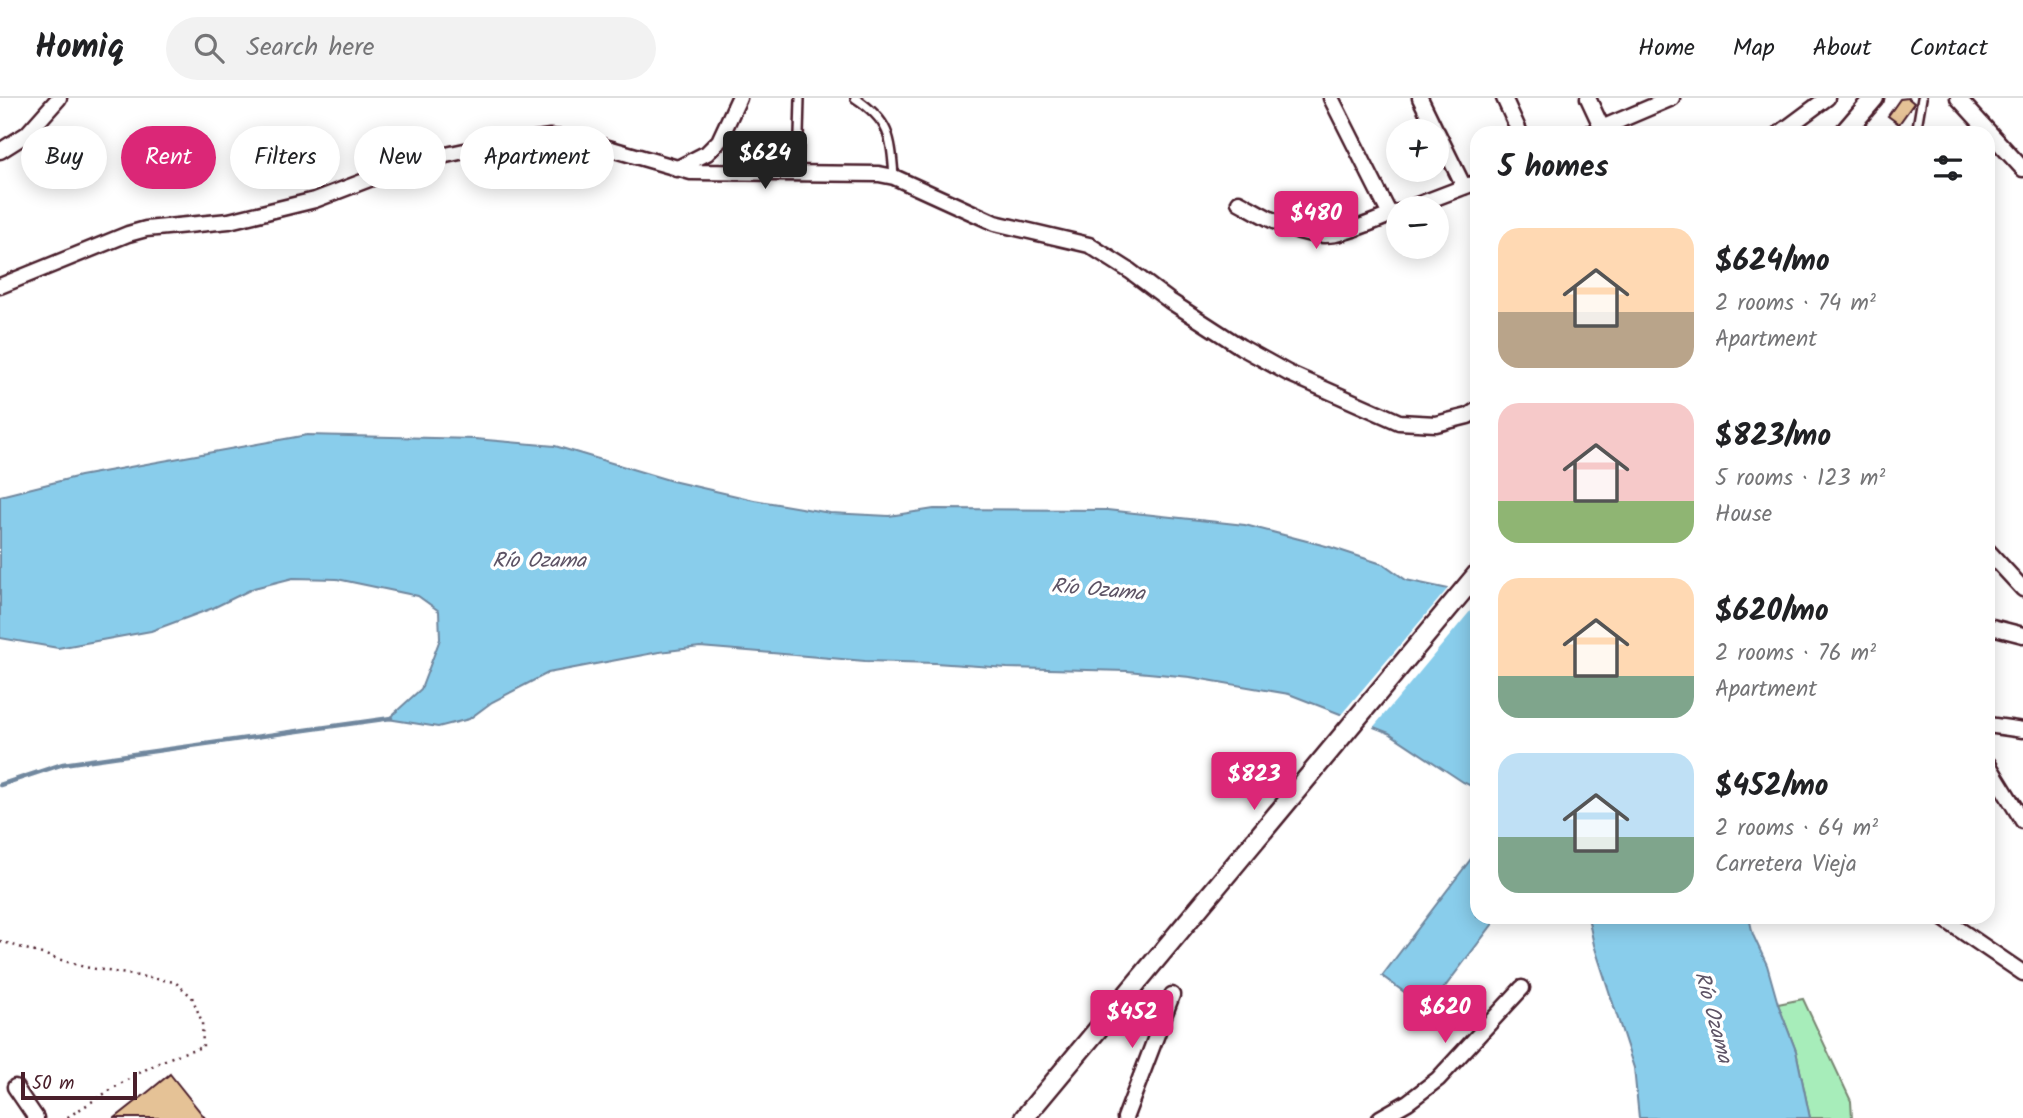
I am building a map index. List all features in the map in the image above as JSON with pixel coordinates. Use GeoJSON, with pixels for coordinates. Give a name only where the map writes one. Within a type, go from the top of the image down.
{"type":"FeatureCollection","features":[{"type":"Feature","properties":{"kind":"street"},"geometry":{"type":"LineString","coordinates":[[0,150],[27,134],[59,98]]}},
{"type":"Feature","properties":{"kind":"street"},"geometry":{"type":"LineString","coordinates":[[676,169],[707,153],[719,141],[739,98]]}},
{"type":"Feature","properties":{"kind":"street"},"geometry":{"type":"LineString","coordinates":[[1331,98],[1386,199]]}},
{"type":"Feature","properties":{"kind":"street"},"geometry":{"type":"LineString","coordinates":[[1420,98],[1430,119]]}},
{"type":"Feature","properties":{"kind":"street"},"geometry":{"type":"LineString","coordinates":[[1504,98],[1517,126]]}},
{"type":"Feature","properties":{"kind":"street"},"geometry":{"type":"LineString","coordinates":[[1588,98],[1595,126]]}},
{"type":"Feature","properties":{"kind":"street"},"geometry":{"type":"LineString","coordinates":[[1607,126],[1671,98]]}},
{"type":"Feature","properties":{"kind":"street"},"geometry":{"type":"LineString","coordinates":[[1789,126],[1827,98]]}},
{"type":"Feature","properties":{"kind":"street"},"geometry":{"type":"LineString","coordinates":[[1850,126],[1874,98]]}},
{"type":"Feature","properties":{"kind":"street"},"geometry":{"type":"LineString","coordinates":[[1958,98],[1984,126]]}},
{"type":"Feature","properties":{"kind":"street"},"geometry":{"type":"LineString","coordinates":[[0,286],[146,229],[242,218],[315,200],[401,167],[483,147],[550,138],[570,139],[676,169],[707,173],[879,174],[894,177],[995,223],[1089,245],[1241,347],[1288,373],[1399,422],[1436,424],[1470,415]]}},
{"type":"Feature","properties":{"kind":"street"},"geometry":{"type":"LineString","coordinates":[[1995,138],[2023,169]]}},
{"type":"Feature","properties":{"kind":"street"},"geometry":{"type":"LineString","coordinates":[[1441,196],[1470,185],[1449,152]]}},
{"type":"Feature","properties":{"kind":"street"},"geometry":{"type":"LineString","coordinates":[[1239,202],[1279,224],[1315,234],[1336,234],[1386,217]]}},
{"type":"Feature","properties":{"kind":"street"},"geometry":{"type":"LineString","coordinates":[[1995,559],[2023,589]]}},
{"type":"Feature","properties":{"kind":"street"},"geometry":{"type":"LineString","coordinates":[[1024,1118],[1470,581]]}},
{"type":"Feature","properties":{"kind":"street"},"geometry":{"type":"LineString","coordinates":[[1995,628],[2023,635]]}},
{"type":"Feature","properties":{"kind":"street"},"geometry":{"type":"LineString","coordinates":[[1995,726],[2023,730]]}},
{"type":"Feature","properties":{"kind":"street"},"geometry":{"type":"LineString","coordinates":[[1995,775],[2023,821]]}},
{"type":"Feature","properties":{"kind":"street"},"geometry":{"type":"LineString","coordinates":[[1951,924],[2023,973]]}},
{"type":"Feature","properties":{"kind":"street"},"geometry":{"type":"LineString","coordinates":[[1380,1118],[1408,1102],[1438,1079],[1522,988]]}},
{"type":"Feature","properties":{"kind":"street"},"geometry":{"type":"LineString","coordinates":[[1125,1118],[1172,995]]}},
{"type":"Feature","properties":{"kind":"street"},"geometry":{"type":"LineString","coordinates":[[15,1087],[36,1118]]}},
{"type":"Feature","properties":{"kind":"lane"},"geometry":{"type":"LineString","coordinates":[[798,173],[800,98]]}},
{"type":"Feature","properties":{"kind":"lane"},"geometry":{"type":"LineString","coordinates":[[855,98],[871,108],[885,125],[891,146],[894,177]]}},
{"type":"Feature","properties":{"kind":"lane"},"geometry":{"type":"LineString","coordinates":[[1917,126],[1922,98]]}},
{"type":"Feature","properties":{"kind":"path"},"geometry":{"type":"LineString","coordinates":[[0,941],[84,967],[175,982],[192,997],[202,1022],[203,1046],[179,1052],[150,1067],[66,1118]]}},
{"type":"Feature","properties":{"kind":"green space"},"geometry":{"type":"Polygon","coordinates":[[[1803,999],[1851,1101],[1852,1118],[1810,1118],[1796,1051],[1778,1004],[1803,999]]]}},
{"type":"Feature","properties":{"kind":"water","name":"Río Ozama"},"geometry":{"type":"Polygon","coordinates":[[[307,435],[475,439],[555,446],[672,481],[754,500],[830,513],[889,516],[934,509],[1107,510],[1245,525],[1330,547],[1385,565],[1406,580],[1470,594],[1470,786],[1389,733],[1289,694],[1190,677],[1127,671],[865,661],[700,647],[548,673],[492,702],[469,719],[438,727],[388,719],[421,689],[440,639],[439,611],[418,596],[337,579],[293,578],[254,588],[213,608],[151,631],[58,648],[0,638],[0,496],[80,476],[307,435]]]}},
{"type":"Feature","properties":{"kind":"water"},"geometry":{"type":"Polygon","coordinates":[[[1470,860],[1470,924],[1493,924],[1428,1009],[1382,976],[1470,860]]]}},
{"type":"Feature","properties":{"kind":"water","name":"Río Ozama"},"geometry":{"type":"Polygon","coordinates":[[[1590,924],[1751,924],[1796,1051],[1810,1118],[1639,1118],[1634,1068],[1590,924]]]}},
{"type":"Feature","properties":{"kind":"pier"},"geometry":{"type":"Polygon","coordinates":[[[1450,586],[1470,590],[1470,611],[1371,730],[1339,717],[1450,586]]]}},
{"type":"Feature","properties":{"kind":"building"},"geometry":{"type":"Polygon","coordinates":[[[1908,98],[1914,103],[1899,124],[1888,116],[1900,99],[1908,98]]]}},
{"type":"Feature","properties":{"kind":"building"},"geometry":{"type":"Polygon","coordinates":[[[170,1074],[205,1118],[115,1118],[148,1092],[170,1074]]]}},
{"type":"Feature","properties":{"kind":"waterway"},"geometry":{"type":"LineString","coordinates":[[0,785],[63,764],[391,718]]}}]}
